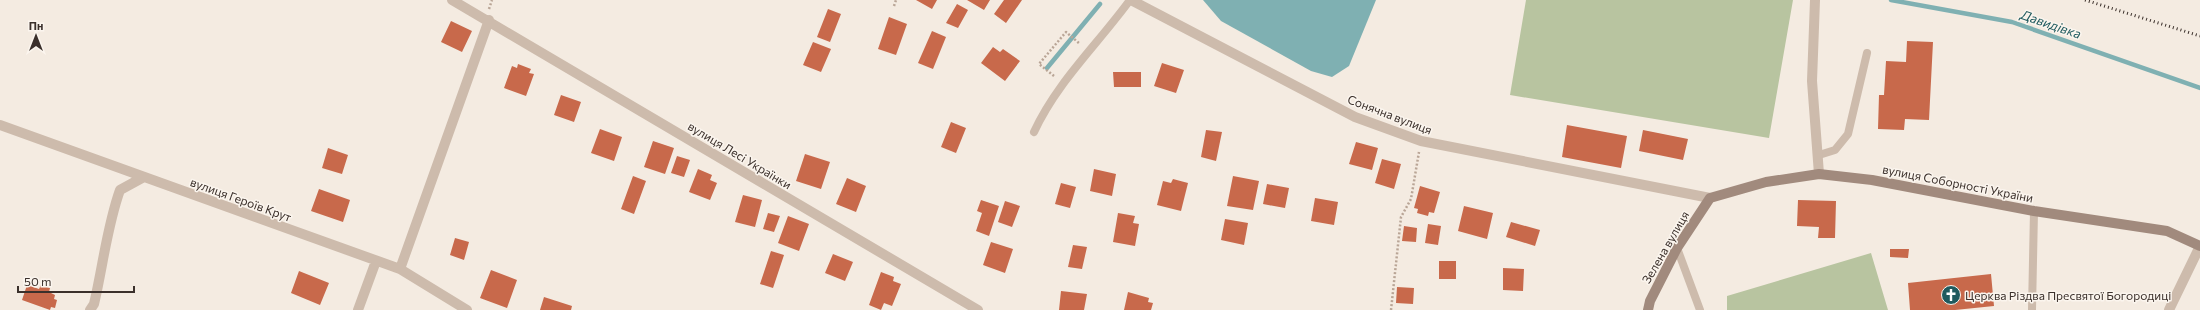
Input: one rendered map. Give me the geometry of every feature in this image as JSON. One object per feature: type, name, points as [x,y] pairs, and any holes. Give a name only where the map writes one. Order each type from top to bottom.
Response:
[{"type":"street","name":"вулиця Лесі Українки","points":[[452,0],[489,20],[978,310]]},
{"type":"street","name":"Сонячна вулиця","points":[[1130,0],[1355,117],[1421,141],[1710,198]]},
{"type":"street","points":[[1814,0],[1812,82],[1819,155],[1819,174]]},
{"type":"street","points":[[400,269],[489,20]]},
{"type":"street","name":"вулиця Героїв Крут","points":[[0,125],[142,178],[400,269],[467,310]]},
{"type":"street","name":"вулиця Соборності України","points":[[1710,198],[1766,182],[1819,174],[1872,180],[2034,211],[2167,231],[2200,246]]},
{"type":"street","points":[[90,310],[94,304],[105,258],[113,210],[120,190],[142,178]]},
{"type":"street","name":"Зелена вулиця","points":[[1648,310],[1650,301],[1677,248],[1710,198]]},
{"type":"street","points":[[2169,310],[2200,246]]},
{"type":"street","points":[[358,310],[376,261]]},
{"type":"lane","points":[[1034,132],[1044,110],[1056,92],[1130,0]]},
{"type":"lane","points":[[1819,155],[1835,150],[1848,134],[1867,53]]},
{"type":"lane","points":[[2032,310],[2034,211]]},
{"type":"lane","points":[[1677,248],[1700,310]]},
{"type":"path","points":[[894,6],[896,0]]},
{"type":"path","points":[[1059,70],[1054,76],[1039,64],[1066,32],[1080,44]]},
{"type":"path","points":[[1076,49],[1085,39]]},
{"type":"path","points":[[1391,310],[1401,217],[1411,199],[1421,141]]},
{"type":"green space","points":[[1526,0],[1793,0],[1769,138],[1510,95]]},
{"type":"green space","points":[[1871,253],[1888,310],[1727,310],[1727,296]]},
{"type":"water","points":[[1203,0],[1376,0],[1349,66],[1332,77],[1311,71],[1221,21]]},
{"type":"building","points":[[916,0],[937,0],[932,9]]},
{"type":"building","points":[[967,0],[990,0],[984,10]]},
{"type":"building","points":[[1004,0],[1022,0],[1006,23],[994,14]]},
{"type":"building","points":[[957,4],[968,10],[958,28],[946,23]]},
{"type":"building","points":[[828,9],[841,14],[830,42],[817,37]]},
{"type":"building","points":[[889,17],[907,24],[896,55],[878,49]]},
{"type":"building","points":[[451,21],[472,31],[462,52],[441,42]]},
{"type":"building","points":[[932,31],[946,37],[933,69],[918,63]]},
{"type":"building","points":[[1907,41],[1933,42],[1929,120],[1905,119],[1904,130],[1878,129],[1879,95],[1884,95],[1886,61],[1906,62]]},
{"type":"building","points":[[813,42],[831,49],[821,72],[803,65]]},
{"type":"building","points":[[993,47],[1000,52],[1003,49],[1020,61],[1005,81],[981,63]]},
{"type":"building","points":[[1162,63],[1184,70],[1176,93],[1154,86]]},
{"type":"building","points":[[518,64],[531,69],[529,73],[534,74],[526,96],[504,88],[512,66],[517,68]]},
{"type":"building","points":[[1113,72],[1141,72],[1141,87],[1114,87]]},
{"type":"building","points":[[561,95],[581,102],[574,122],[554,115]]},
{"type":"building","points":[[951,122],[966,128],[956,153],[941,147]]},
{"type":"building","points":[[1567,125],[1627,136],[1621,168],[1562,157]]},
{"type":"building","points":[[600,129],[622,137],[614,161],[591,153]]},
{"type":"building","points":[[1206,130],[1222,132],[1216,161],[1201,157]]},
{"type":"building","points":[[1643,130],[1688,139],[1683,160],[1639,151]]},
{"type":"building","points":[[653,141],[674,148],[665,174],[644,167]]},
{"type":"building","points":[[1356,142],[1378,148],[1372,170],[1349,164]]},
{"type":"building","points":[[328,148],[348,155],[342,174],[322,168]]},
{"type":"building","points":[[805,154],[830,162],[821,189],[796,181]]},
{"type":"building","points":[[677,156],[690,160],[684,177],[671,173]]},
{"type":"building","points":[[1382,159],[1401,164],[1394,189],[1375,183]]},
{"type":"building","points":[[698,169],[712,175],[710,180],[717,183],[710,200],[689,192]]},
{"type":"building","points":[[1094,169],[1116,174],[1112,196],[1090,191]]},
{"type":"building","points":[[633,176],[646,181],[634,214],[621,209]]},
{"type":"building","points":[[1233,176],[1259,181],[1253,210],[1227,206]]},
{"type":"building","points":[[847,178],[866,186],[856,212],[836,204]]},
{"type":"building","points":[[1173,179],[1188,183],[1181,211],[1157,205],[1163,181],[1171,183]]},
{"type":"building","points":[[1061,183],[1076,187],[1070,208],[1055,204]]},
{"type":"building","points":[[1267,184],[1289,188],[1285,208],[1263,204]]},
{"type":"building","points":[[1420,186],[1440,192],[1434,213],[1429,212],[1428,216],[1417,213],[1418,209],[1414,208]]},
{"type":"building","points":[[319,189],[350,200],[343,222],[311,211]]},
{"type":"building","points":[[743,195],[762,200],[755,227],[735,222]]},
{"type":"building","points":[[1315,198],[1338,202],[1334,225],[1311,221]]},
{"type":"building","points":[[981,200],[999,206],[989,236],[976,231],[982,213],[977,211]]},
{"type":"building","points":[[1798,200],[1836,201],[1835,238],[1818,238],[1819,227],[1797,226]]},
{"type":"building","points":[[1005,201],[1020,206],[1012,227],[998,222]]},
{"type":"building","points":[[1464,206],[1493,213],[1487,239],[1458,231]]},
{"type":"building","points":[[768,213],[780,216],[774,232],[763,229]]},
{"type":"building","points":[[1118,213],[1135,216],[1133,223],[1139,224],[1135,246],[1113,242]]},
{"type":"building","points":[[788,216],[809,224],[799,251],[778,243]]},
{"type":"building","points":[[1225,219],[1248,223],[1244,245],[1221,240]]},
{"type":"building","points":[[1511,222],[1540,230],[1535,246],[1506,237]]},
{"type":"building","points":[[1428,224],[1441,226],[1438,245],[1425,243]]},
{"type":"building","points":[[1404,226],[1417,228],[1416,242],[1402,241]]},
{"type":"building","points":[[455,238],[469,242],[464,260],[450,255]]},
{"type":"building","points":[[991,242],[1013,249],[1005,273],[983,265]]},
{"type":"building","points":[[1073,245],[1087,247],[1082,269],[1068,267]]},
{"type":"building","points":[[1890,249],[1909,249],[1908,258],[1890,257]]},
{"type":"building","points":[[771,251],[784,255],[773,288],[760,284]]},
{"type":"building","points":[[833,254],[853,262],[845,281],[825,273]]},
{"type":"building","points":[[1439,261],[1456,261],[1456,279],[1439,279]]},
{"type":"building","points":[[1503,268],[1524,269],[1523,291],[1503,290]]},
{"type":"building","points":[[491,270],[517,280],[507,308],[480,298]]},
{"type":"building","points":[[299,271],[329,283],[320,305],[291,293]]},
{"type":"building","points":[[881,272],[894,277],[893,281],[901,284],[892,306],[884,303],[881,310],[869,305]]},
{"type":"building","name":"Церква Різдва Пресвятої Богородиці","points":[[1991,274],[1994,306],[1955,310],[1910,310],[1908,283]]},
{"type":"building","points":[[27,285],[39,289],[41,285],[50,288],[49,292],[55,295],[54,299],[57,300],[55,308],[51,307],[50,310],[22,300]]},
{"type":"building","points":[[1397,287],[1414,288],[1413,304],[1396,303]]},
{"type":"building","points":[[1061,291],[1087,294],[1084,310],[1059,310]]},
{"type":"building","points":[[1128,292],[1149,298],[1148,302],[1153,303],[1151,310],[1124,310]]},
{"type":"building","points":[[544,297],[572,306],[571,310],[540,310]]},
{"type":"waterway","name":"Давидівка","points":[[1891,0],[2012,22],[2200,88]]},
{"type":"waterway","points":[[1047,68],[1100,4]]},
{"type":"railway","points":[[2085,0],[2200,36]]},
{"type":"place","name":"Церква Різдва Пресвятої Богородиці","points":[[1951,295]]}]
